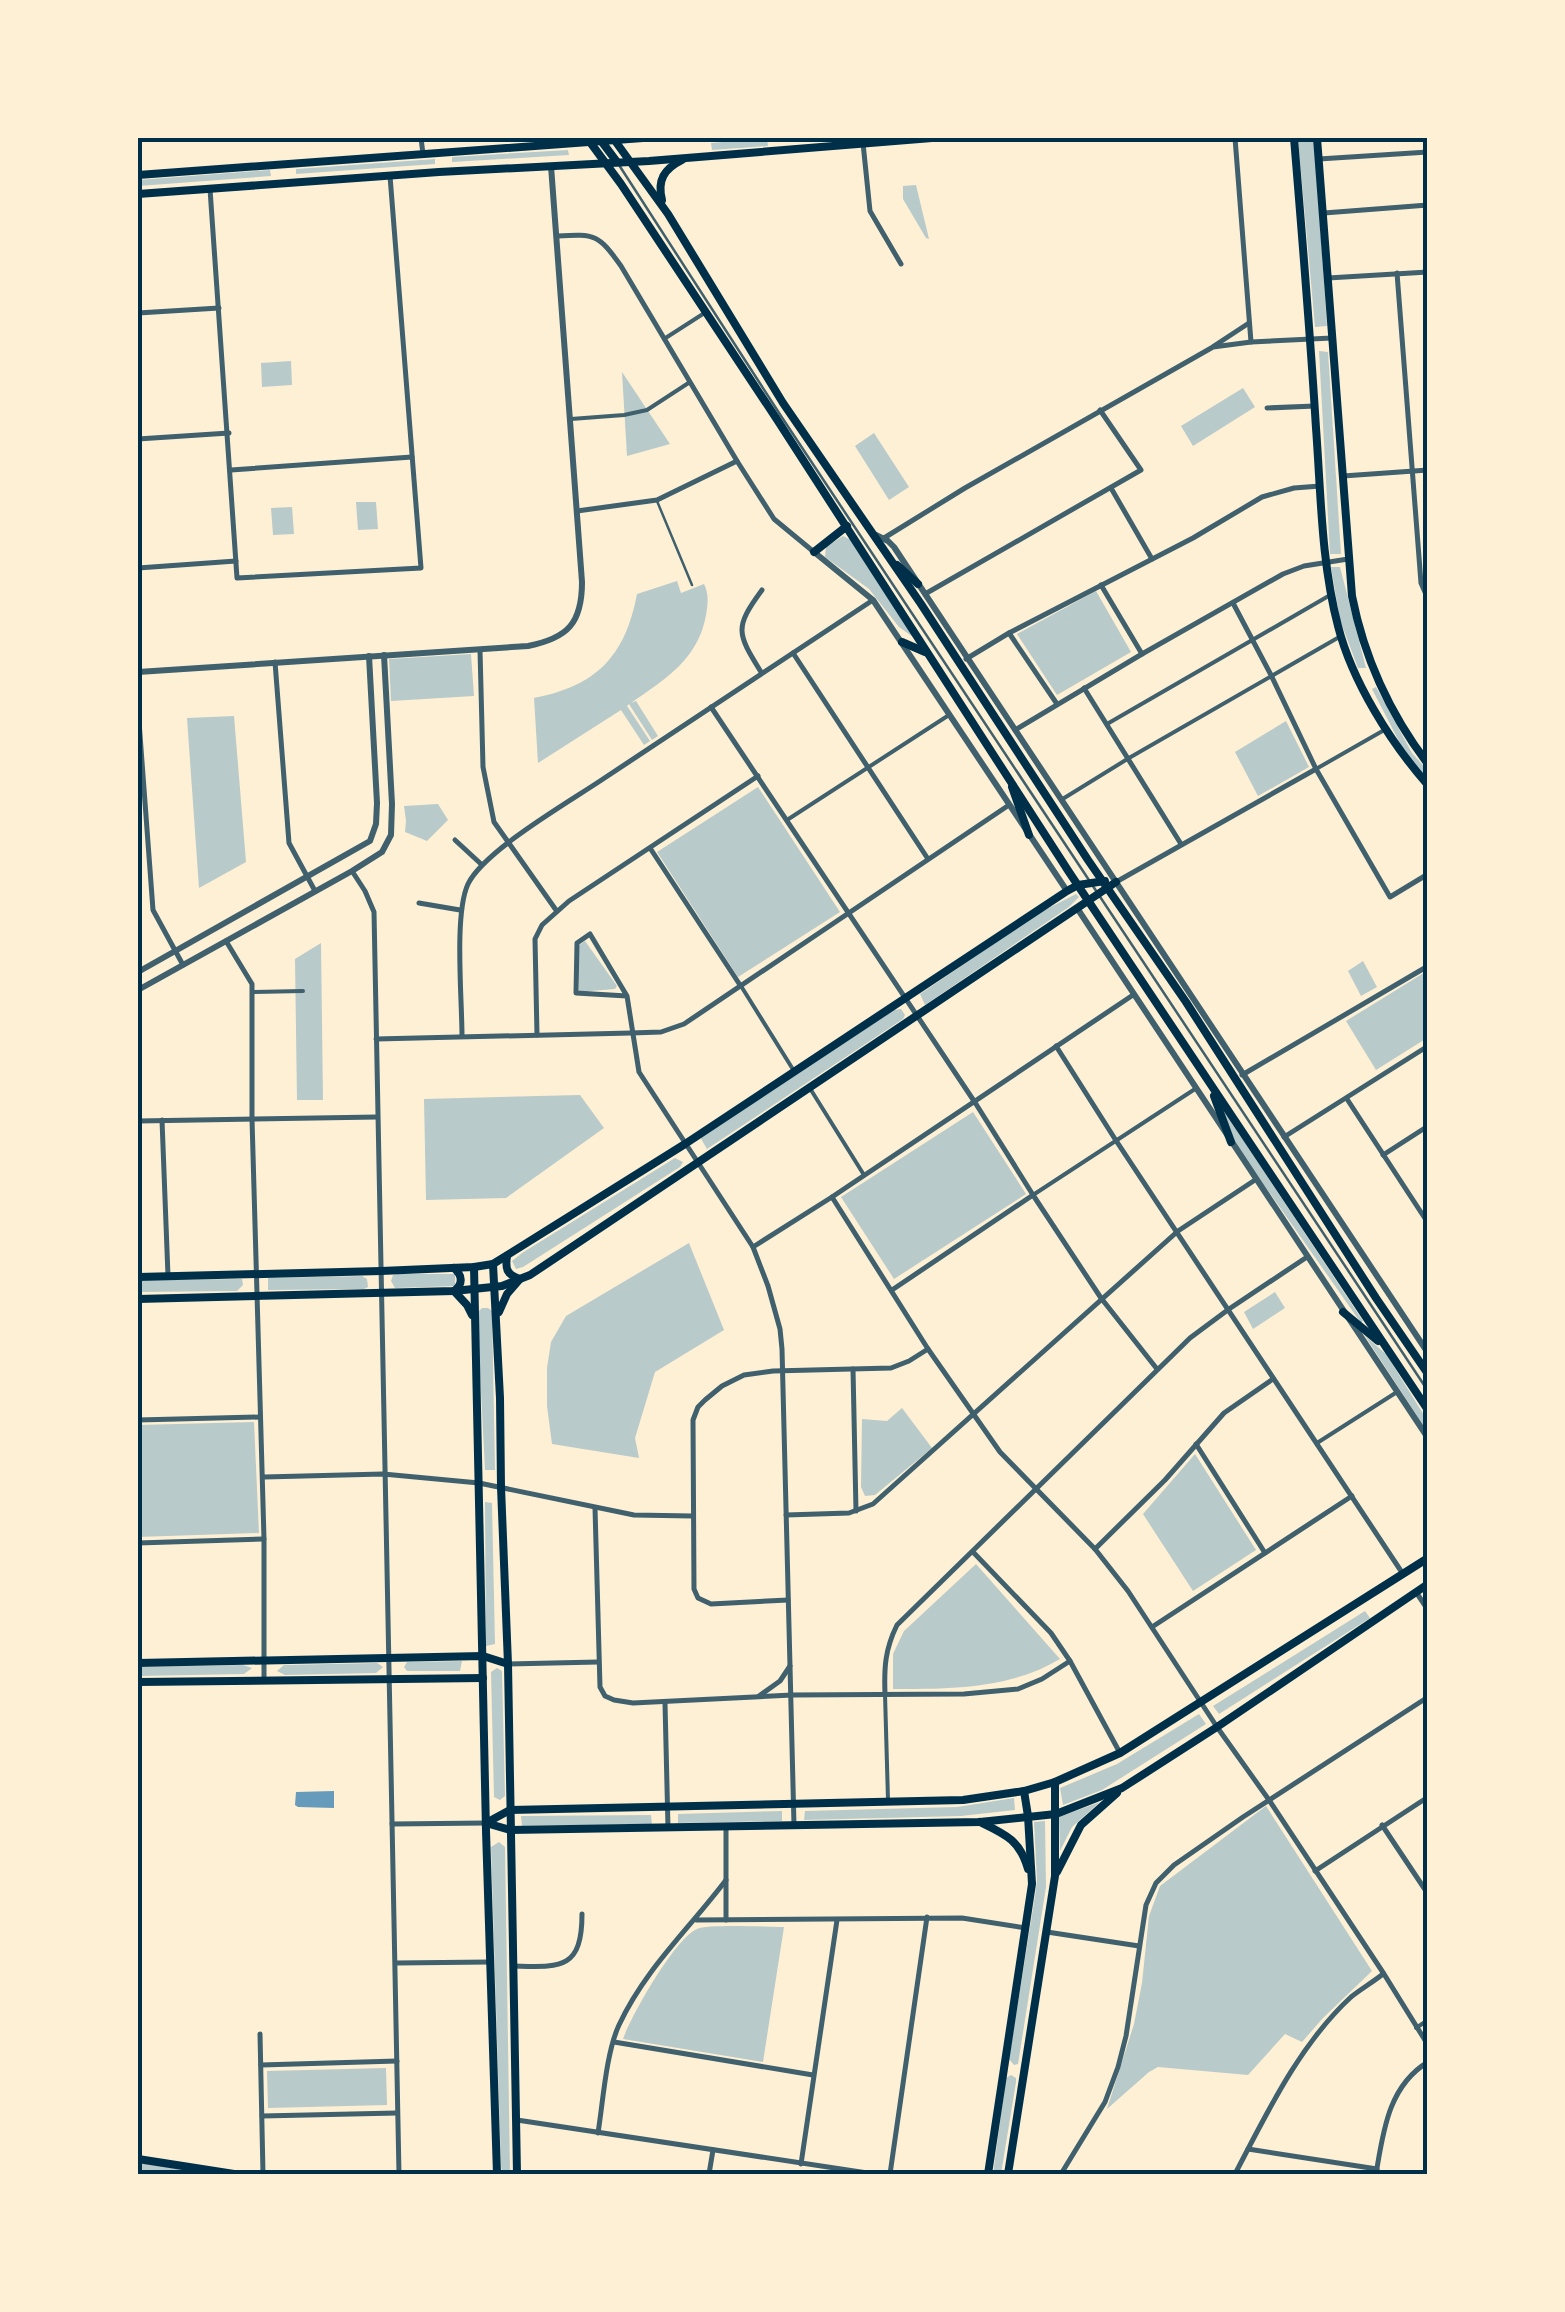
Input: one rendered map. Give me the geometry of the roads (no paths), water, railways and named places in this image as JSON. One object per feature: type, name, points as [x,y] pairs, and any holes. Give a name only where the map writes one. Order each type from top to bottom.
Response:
[{"type":"main road","points":[[508,148],[522,138]]},
{"type":"main road","points":[[614,138],[665,210],[783,402],[1109,884],[1428,1374]]},
{"type":"main road","points":[[138,176],[644,138]]},
{"type":"main road","points":[[778,138],[779,150]]},
{"type":"main road","points":[[138,194],[932,138]]},
{"type":"main road","points":[[1294,138],[1326,561],[1332,594],[1341,636],[1360,681],[1402,754],[1428,785]]},
{"type":"main road","points":[[1318,138],[1348,559],[1356,620],[1374,673],[1397,718],[1428,764]]},
{"type":"main road","points":[[594,139],[617,162]]},
{"type":"main road","points":[[594,139],[1078,885],[1093,898],[1428,1410]]},
{"type":"main road","points":[[440,152],[442,172]]},
{"type":"main road","points":[[665,210],[660,181],[665,171],[687,158]]},
{"type":"main road","points":[[814,552],[847,526]]},
{"type":"main road","points":[[886,555],[918,584]]},
{"type":"main road","points":[[902,642],[928,654]]},
{"type":"main road","points":[[1360,681],[1374,673]]},
{"type":"main road","points":[[988,690],[988,708]]},
{"type":"main road","points":[[1007,774],[1029,835]]},
{"type":"main road","points":[[138,1277],[493,1264],[684,1144],[1067,890],[1089,882],[1109,884]]},
{"type":"main road","points":[[138,1299],[454,1291],[496,1287],[530,1275],[1109,884]]},
{"type":"main road","points":[[1210,1082],[1231,1142]]},
{"type":"main road","points":[[508,1255],[508,1274],[520,1279]]},
{"type":"main road","points":[[493,1264],[508,1664],[517,2174]]},
{"type":"main road","points":[[474,1267],[498,2174]]},
{"type":"main road","points":[[454,1268],[460,1272],[462,1281],[454,1291]]},
{"type":"main road","points":[[497,1312],[520,1279]]},
{"type":"main road","points":[[454,1291],[474,1320]]},
{"type":"main road","points":[[474,1308],[488,1302],[497,1312]]},
{"type":"main road","points":[[1344,1312],[1386,1348]]},
{"type":"main road","points":[[486,1823],[510,1810],[963,1800],[1024,1791],[1055,1782],[1120,1753],[1428,1558]]},
{"type":"main road","points":[[1055,1876],[1081,1825],[1122,1788],[1428,1584]]},
{"type":"main road","points":[[1366,1598],[1378,1617]]},
{"type":"main road","points":[[138,1663],[482,1656],[508,1664]]},
{"type":"main road","points":[[138,1682],[483,1678]]},
{"type":"main road","points":[[1008,2174],[1055,1876],[1055,1782]]},
{"type":"main road","points":[[486,1823],[510,1830],[980,1822],[1056,1814],[1122,1788]]},
{"type":"main road","points":[[988,2174],[1032,1884],[1024,1791]]},
{"type":"main road","points":[[980,1822],[1004,1834],[1020,1848],[1032,1884]]},
{"type":"main road","points":[[1004,2068],[1023,2071]]},
{"type":"main road","points":[[138,2159],[234,2174]]},
{"type":"street","points":[[422,138],[423,154]]},
{"type":"street","points":[[1236,138],[1251,342]]},
{"type":"street","points":[[863,140],[870,211],[901,264]]},
{"type":"street","points":[[1319,159],[1428,152]]},
{"type":"street","points":[[138,672],[546,643],[574,623],[582,601],[551,166]]},
{"type":"street","points":[[210,189],[237,578],[421,568],[390,176]]},
{"type":"street","points":[[1324,213],[1428,205]]},
{"type":"street","points":[[557,236],[581,234],[604,242],[774,519],[874,600],[1067,890]]},
{"type":"street","points":[[1328,278],[1428,272]]},
{"type":"street","points":[[1397,274],[1421,583],[1428,599]]},
{"type":"street","points":[[138,313],[220,308]]},
{"type":"street","points":[[664,339],[706,312]]},
{"type":"street","points":[[884,538],[1249,323]]},
{"type":"street","points":[[1213,347],[1332,338]]},
{"type":"street","points":[[572,419],[647,410],[690,382]]},
{"type":"street","points":[[1268,408],[1315,406]]},
{"type":"street","points":[[925,594],[1140,470],[1100,410]]},
{"type":"street","points":[[138,440],[229,433]]},
{"type":"street","points":[[231,470],[412,457]]},
{"type":"street","points":[[577,512],[656,500],[737,462]]},
{"type":"street","points":[[1343,476],[1428,470]]},
{"type":"street","points":[[966,659],[1193,538],[1262,496],[1320,486]]},
{"type":"street","points":[[1111,487],[1152,559]]},
{"type":"street","points":[[871,533],[894,547],[1062,800],[1109,884],[1428,1353]]},
{"type":"street","points":[[1015,730],[1283,574],[1304,566],[1348,559]]},
{"type":"street","points":[[138,568],[236,561]]},
{"type":"street","points":[[1101,584],[1142,654]]},
{"type":"street","points":[[761,672],[743,644],[741,625],[762,590]]},
{"type":"street","points":[[1107,724],[1332,594]]},
{"type":"street","points":[[462,1036],[461,910],[466,887],[481,864],[761,672],[874,600]]},
{"type":"street","points":[[1233,603],[1316,769],[1390,896],[1428,874]]},
{"type":"street","points":[[1009,633],[1057,704]]},
{"type":"street","points":[[1062,800],[1341,636]]},
{"type":"street","points":[[480,650],[483,767],[494,822],[556,910]]},
{"type":"street","points":[[794,652],[928,859]]},
{"type":"street","points":[[138,990],[382,852],[390,837],[392,804],[384,655]]},
{"type":"street","points":[[138,972],[370,840],[377,803],[369,656]]},
{"type":"street","points":[[275,662],[290,842],[315,891]]},
{"type":"street","points":[[1084,688],[1181,844]]},
{"type":"street","points":[[711,706],[1033,1196],[1102,1298],[1157,1369]]},
{"type":"street","points":[[138,708],[153,910],[183,965]]},
{"type":"street","points":[[786,820],[949,715]]},
{"type":"street","points":[[1109,884],[1386,729]]},
{"type":"street","points":[[537,1035],[535,939],[542,925],[556,910],[758,776]]},
{"type":"street","points":[[376,1039],[631,1034],[661,1032],[684,1024],[1009,805]]},
{"type":"street","points":[[373,834],[390,837]]},
{"type":"street","points":[[455,840],[481,864]]},
{"type":"street","points":[[650,848],[794,1071]]},
{"type":"street","points":[[352,870],[374,912],[398,2174]]},
{"type":"street","points":[[418,903],[461,910]]},
{"type":"street","points":[[1076,908],[1428,1438]]},
{"type":"street","points":[[246,910],[256,925]]},
{"type":"street","points":[[627,996],[576,993],[576,946],[590,934],[627,996],[639,1072],[754,1246],[780,1329],[794,1825]]},
{"type":"street","points":[[226,942],[252,984],[264,1680]]},
{"type":"street","points":[[1242,1075],[1428,966]]},
{"type":"street","points":[[252,992],[304,991]]},
{"type":"street","points":[[754,1246],[1132,996]]},
{"type":"street","points":[[1056,1046],[1403,1574]]},
{"type":"street","points":[[1284,1137],[1428,1046]]},
{"type":"street","points":[[809,1087],[864,1175]]},
{"type":"street","points":[[892,1290],[1195,1088]]},
{"type":"street","points":[[1347,1098],[1428,1223]]},
{"type":"street","points":[[138,1120],[377,1116]]},
{"type":"street","points":[[162,1120],[168,1276]]},
{"type":"street","points":[[1383,1155],[1428,1126]]},
{"type":"street","points":[[786,1515],[856,1512],[873,1504],[1178,1231],[1256,1180]]},
{"type":"street","points":[[832,1197],[928,1349],[1000,1452],[1095,1549],[1128,1590],[1428,2045]]},
{"type":"street","points":[[888,1802],[884,1660],[897,1626],[1190,1338],[1307,1257]]},
{"type":"street","points":[[788,1600],[711,1604],[698,1598],[694,1589],[692,1516],[693,1420],[698,1407],[722,1386],[744,1375],[900,1366],[928,1349]]},
{"type":"street","points":[[854,1369],[856,1512]]},
{"type":"street","points":[[1095,1549],[1224,1413],[1274,1378]]},
{"type":"street","points":[[1317,1443],[1397,1392]]},
{"type":"street","points":[[138,1420],[260,1417]]},
{"type":"street","points":[[1196,1444],[1265,1553]]},
{"type":"street","points":[[263,1477],[384,1474],[479,1482],[634,1516],[692,1516]]},
{"type":"street","points":[[1152,1627],[1352,1496]]},
{"type":"street","points":[[595,1508],[600,1686],[604,1696],[614,1700],[665,1703],[792,1695],[964,1694],[1018,1688],[1042,1679],[1070,1661]]},
{"type":"street","points":[[138,1542],[264,1539]]},
{"type":"street","points":[[973,1552],[1052,1634],[1120,1753]]},
{"type":"street","points":[[1416,1592],[1428,1610]]},
{"type":"street","points":[[508,1664],[598,1662]]},
{"type":"street","points":[[756,1698],[780,1682],[791,1663]]},
{"type":"street","points":[[1061,2174],[1106,2102],[1118,2067],[1146,1906],[1156,1882],[1174,1865],[1269,1800],[1428,1697]]},
{"type":"street","points":[[665,1703],[668,1828]]},
{"type":"street","points":[[1315,1871],[1428,1797]]},
{"type":"street","points":[[392,1824],[486,1823]]},
{"type":"street","points":[[1382,1825],[1428,1894]]},
{"type":"street","points":[[726,1828],[726,1920]]},
{"type":"street","points":[[598,2133],[618,2028],[646,1976],[726,1880]]},
{"type":"street","points":[[514,1966],[563,1964],[578,1943],[582,1914]]},
{"type":"street","points":[[890,2174],[927,1918]]},
{"type":"street","points":[[696,1920],[962,1918],[1026,1928]]},
{"type":"street","points":[[800,2164],[837,1920]]},
{"type":"street","points":[[1046,1932],[1139,1946]]},
{"type":"street","points":[[396,1963],[490,1962]]},
{"type":"street","points":[[1235,2174],[1303,2055],[1351,1998],[1384,1974]]},
{"type":"street","points":[[1416,2028],[1428,2020]]},
{"type":"street","points":[[260,2034],[263,2174]]},
{"type":"street","points":[[614,2042],[814,2075]]},
{"type":"street","points":[[261,2066],[396,2061]]},
{"type":"street","points":[[1248,2149],[1376,2172],[1388,2111],[1407,2078],[1428,2062]]},
{"type":"street","points":[[262,2116],[397,2113]]},
{"type":"street","points":[[514,2120],[874,2174]]},
{"type":"street","points":[[709,2174],[713,2150]]},
{"type":"lane","points":[[617,162],[1089,882],[1093,898],[1428,1391]]},
{"type":"lane","points":[[630,180],[632,162]]},
{"type":"lane","points":[[656,500],[692,585]]},
{"type":"water","points":[[334,1791],[334,1808],[295,1805],[296,1792]]}]
